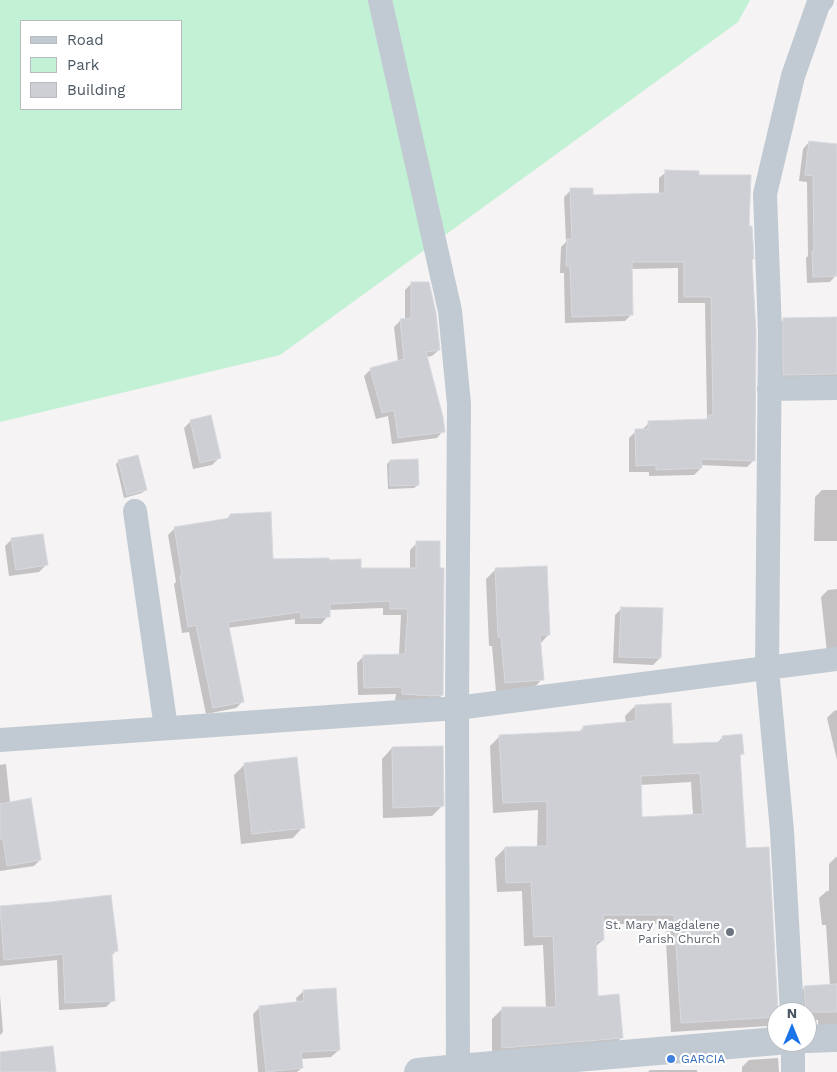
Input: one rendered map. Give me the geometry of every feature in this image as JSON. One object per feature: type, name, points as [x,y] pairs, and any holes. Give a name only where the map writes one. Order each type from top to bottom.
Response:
[{"type":"street","points":[[380,0],[450,311],[459,404],[457,708],[458,1070]]},
{"type":"street","points":[[791,1002],[782,832],[767,669],[770,333],[765,194],[793,76],[819,2],[822,0]]},
{"type":"street","points":[[769,389],[837,388]]},
{"type":"street","points":[[135,511],[166,728]]},
{"type":"street","points":[[0,740],[457,708],[837,659]]},
{"type":"street","points":[[817,1039],[837,1038]]},
{"type":"street","points":[[418,1072],[767,1042]]},
{"type":"street","points":[[793,1052],[793,1072]]},
{"type":"green space","points":[[0,0],[750,0],[738,22],[280,355],[0,422]]},
{"type":"building","points":[[809,141],[837,144],[837,276],[813,277],[813,176],[805,175]]},
{"type":"building","points":[[665,170],[699,171],[699,175],[751,175],[749,226],[752,226],[756,333],[755,461],[701,459],[702,468],[656,470],[656,465],[636,466],[635,429],[648,429],[648,421],[708,419],[709,415],[713,415],[711,297],[684,297],[684,262],[632,262],[633,315],[572,317],[570,266],[566,266],[567,239],[572,239],[570,188],[593,188],[593,195],[665,193]]},
{"type":"building","points":[[411,282],[429,282],[436,313],[440,350],[426,352],[443,417],[445,432],[398,438],[394,410],[382,413],[370,368],[404,359],[400,319],[411,318]]},
{"type":"building","points":[[837,317],[837,374],[783,375],[783,318]]},
{"type":"building","points":[[211,415],[221,458],[200,463],[190,420]]},
{"type":"building","points":[[138,455],[147,490],[127,495],[118,460]]},
{"type":"building","points":[[418,459],[419,485],[390,486],[390,460]]},
{"type":"building","points":[[271,512],[273,559],[361,559],[361,568],[416,568],[416,541],[440,541],[440,568],[444,568],[443,695],[402,694],[402,687],[364,688],[363,655],[405,654],[408,609],[390,609],[390,601],[330,604],[330,617],[301,618],[301,612],[228,622],[244,702],[213,708],[196,625],[188,627],[174,527],[230,518],[230,514]]},
{"type":"building","points":[[43,534],[48,565],[16,570],[11,538]]},
{"type":"building","points":[[547,566],[550,635],[540,635],[544,680],[505,683],[501,637],[498,637],[495,568]]},
{"type":"building","points":[[621,607],[663,608],[661,658],[619,657]]},
{"type":"building","points":[[671,703],[673,744],[722,742],[722,736],[742,734],[744,754],[740,754],[746,848],[769,847],[777,1002],[767,1002],[767,1018],[681,1023],[674,915],[603,915],[604,940],[596,941],[598,996],[619,994],[623,1038],[502,1048],[502,1007],[556,1007],[553,936],[534,937],[531,882],[506,883],[505,847],[547,846],[547,801],[503,803],[499,735],[583,731],[583,726],[636,721],[635,705]],"holes":[[[700,773],[703,814],[642,817],[641,776]]]},
{"type":"building","points":[[443,746],[444,806],[393,808],[392,747]]},
{"type":"building","points":[[297,757],[305,828],[252,834],[244,763]]},
{"type":"building","points":[[31,798],[41,860],[7,866],[3,839],[0,839],[0,804]]},
{"type":"building","points":[[111,895],[118,951],[112,952],[115,1001],[65,1003],[63,954],[4,960],[0,906]]},
{"type":"building","points":[[837,984],[837,1012],[817,1012],[817,1002],[805,1002],[804,986]]},
{"type":"building","points":[[336,988],[340,1050],[301,1052],[303,1068],[266,1072],[259,1006],[304,1001],[303,990]]},
{"type":"building","points":[[53,1046],[56,1072],[0,1072],[0,1052]]},
{"type":"place","name":"St. Mary Magdalene Parish Church","points":[[730,932]]},
{"type":"place","name":"GARCIA","points":[[671,1059]]}]
